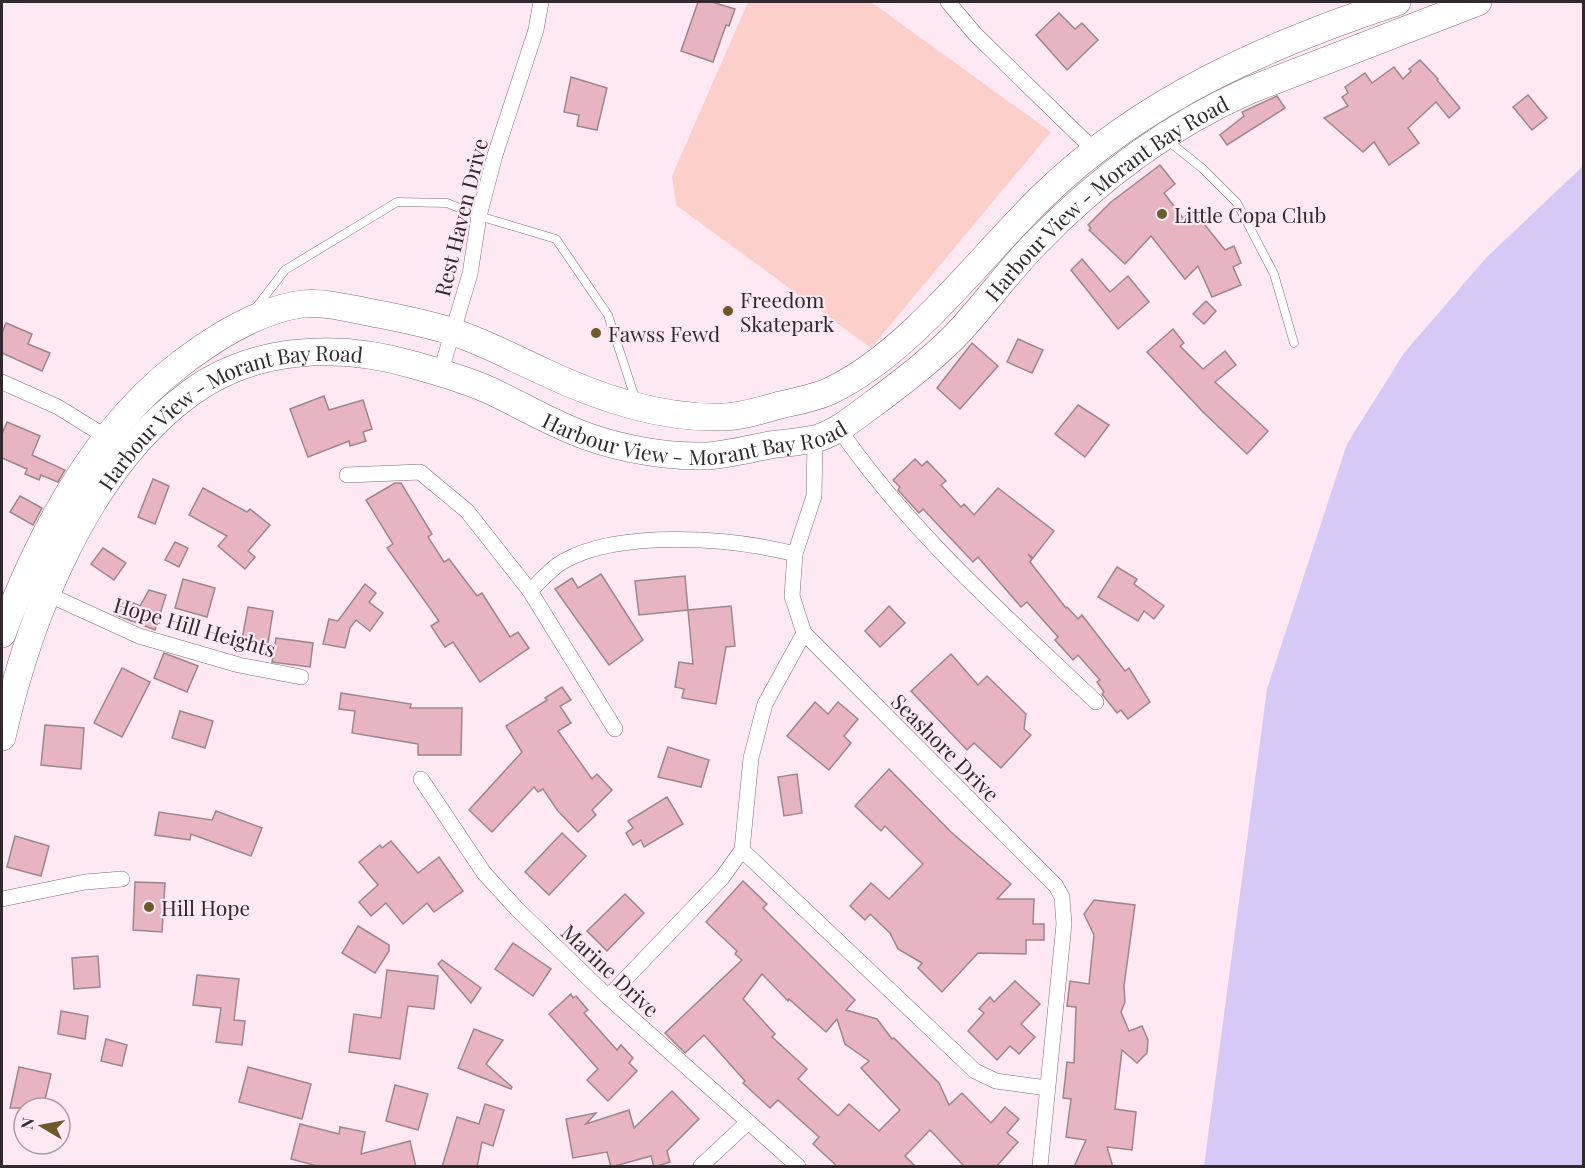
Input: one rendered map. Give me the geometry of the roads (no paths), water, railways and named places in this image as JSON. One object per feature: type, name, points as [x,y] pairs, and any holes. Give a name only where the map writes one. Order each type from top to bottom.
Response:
[{"type":"highway","name":"Harbour View - Morant Bay Road","points":[[4,621],[44,536],[108,438],[156,383],[203,346],[273,311],[305,303],[409,320],[453,332],[503,352],[544,372],[638,408],[683,416],[726,417],[828,393],[865,370],[903,341],[1043,195],[1094,150],[1200,82],[1348,9],[1397,2]]},
{"type":"highway","name":"Harbour View - Morant Bay Road","points":[[2,737],[18,672],[47,594],[58,567],[100,493],[133,448],[191,392],[236,369],[278,356],[323,350],[367,354],[489,390],[530,413],[590,438],[659,453],[706,456],[827,434],[924,366],[957,334],[994,288],[1057,223],[1118,169],[1162,136],[1218,104],[1270,81],[1478,2]]},
{"type":"street","name":"Rest Haven Drive","points":[[440,374],[470,274],[479,216],[536,30],[541,2]]},
{"type":"street","points":[[948,2],[975,34],[1094,150]]},
{"type":"street","points":[[2,382],[58,407],[108,438]]},
{"type":"street","points":[[827,434],[870,474],[954,564],[1096,702]]},
{"type":"street","name":"Seashore Drive","points":[[827,434],[814,496],[795,554],[792,596],[804,633],[1056,886],[1062,897],[1064,924],[1040,1167]]},
{"type":"street","points":[[347,475],[420,472],[467,511],[530,591],[615,729]]},
{"type":"street","points":[[530,591],[563,561],[610,545],[689,539],[757,544],[795,554]]},
{"type":"street","name":"Hope Hill Heights","points":[[47,594],[139,636],[239,665],[301,677]]},
{"type":"street","points":[[608,997],[722,878],[742,850],[751,758],[765,704],[804,633]]},
{"type":"street","name":"Marine Drive","points":[[421,779],[484,873],[517,909],[608,997],[798,1167]]},
{"type":"street","points":[[742,850],[975,1071],[996,1082],[1047,1088]]},
{"type":"street","points":[[2,899],[85,882],[122,879]]},
{"type":"street","points":[[701,1167],[747,1123]]},
{"type":"lane","points":[[1162,136],[1202,168],[1237,203],[1274,274],[1294,343]]},
{"type":"lane","points":[[244,325],[285,270],[397,201],[447,203],[479,216],[555,239],[608,315],[638,408]]},
{"type":"place","name":"Little Copa Club","points":[[1162,214]]},
{"type":"place","name":"Freedom Skatepark","points":[[728,311]]},
{"type":"place","name":"Fawss Fewd","points":[[596,333]]},
{"type":"place","name":"Hill Hope","points":[[149,907]]}]
